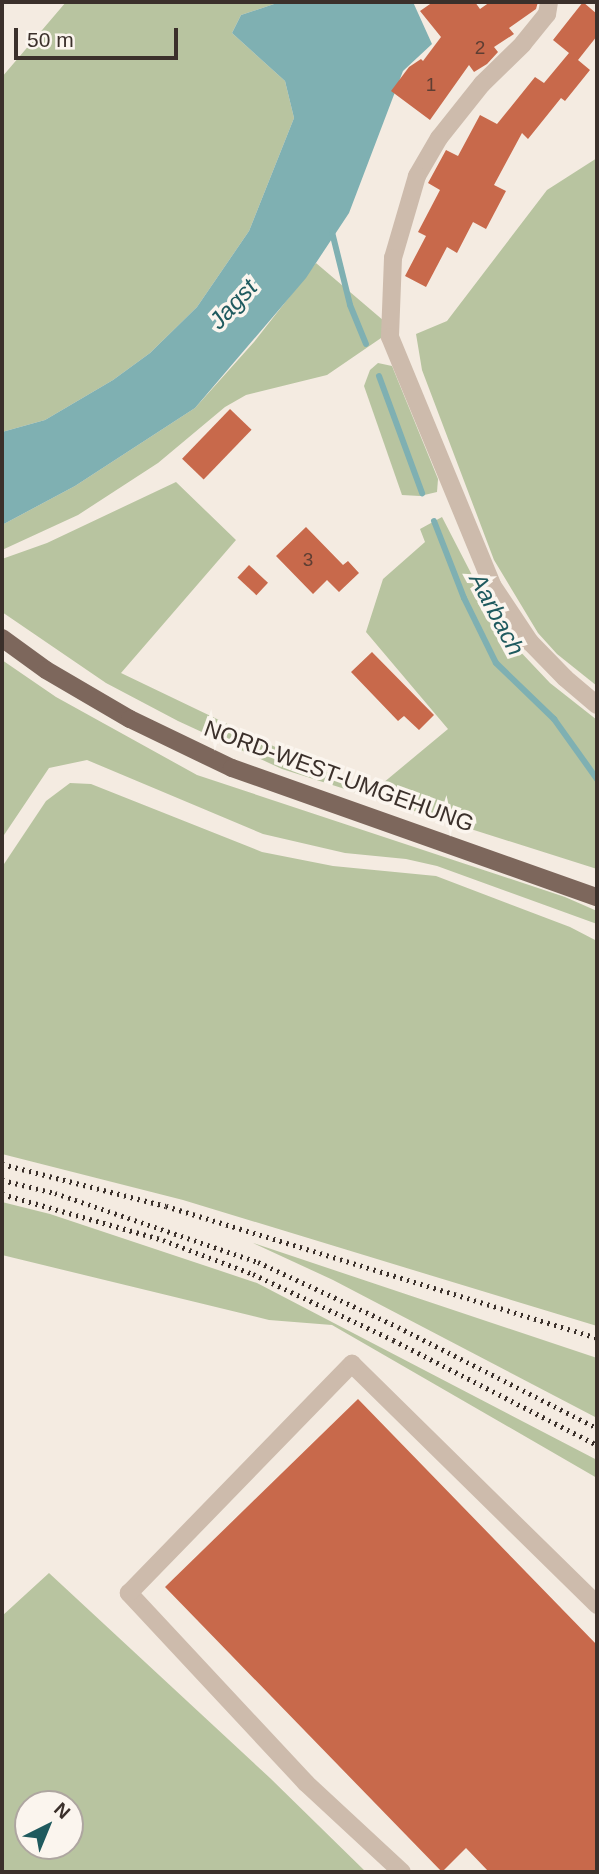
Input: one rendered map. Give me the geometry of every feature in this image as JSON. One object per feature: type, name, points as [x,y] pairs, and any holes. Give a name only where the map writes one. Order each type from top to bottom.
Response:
[{"type":"main road","name":"NORD-WEST-UMGEHUNG","points":[[2,638],[46,670],[130,719],[232,768],[597,897]]},
{"type":"lane","points":[[549,2],[547,14],[465,105],[439,138],[416,176],[393,258],[390,337],[492,585],[530,642],[565,678],[597,705]]},
{"type":"lane","points":[[402,1872],[306,1783],[129,1593],[352,1364],[597,1605]]},
{"type":"green space","points":[[66,2],[280,2],[241,15],[232,33],[285,81],[294,118],[249,231],[197,307],[150,353],[113,380],[45,420],[2,432],[2,77]]},
{"type":"green space","points":[[597,158],[597,686],[557,654],[538,633],[494,560],[422,370],[416,334],[447,321],[547,190]]},
{"type":"green space","points":[[316,263],[384,321],[384,336],[327,375],[246,395],[225,407],[158,463],[78,515],[2,550],[2,525],[75,486],[195,408],[254,342]]},
{"type":"green space","points":[[378,363],[392,366],[438,479],[437,492],[420,496],[402,495],[364,386],[370,370]]},
{"type":"green space","points":[[176,482],[236,540],[121,673],[371,793],[448,729],[366,632],[383,579],[425,542],[420,529],[442,517],[474,579],[514,645],[550,683],[597,720],[597,869],[282,769],[178,721],[106,683],[2,612],[2,559],[47,543]]},
{"type":"green space","points":[[2,660],[56,697],[197,775],[565,897],[597,911],[597,924],[437,866],[406,859],[345,853],[263,834],[87,760],[49,768],[2,838]]},
{"type":"green space","points":[[70,783],[91,784],[262,852],[333,866],[436,876],[570,927],[597,941],[597,1326],[183,1200],[2,1154],[2,867],[46,801]]},
{"type":"green space","points":[[2,1202],[50,1214],[257,1283],[597,1460],[597,1478],[332,1325],[269,1320],[2,1255]]},
{"type":"green space","points":[[253,1243],[597,1358],[597,1418],[333,1280]]},
{"type":"green space","points":[[49,1573],[270,1778],[366,1872],[2,1872],[2,1616]]},
{"type":"water","name":"Jagst","points":[[280,2],[413,2],[432,44],[403,71],[349,213],[306,278],[195,408],[75,486],[2,525],[2,432],[45,420],[113,380],[150,353],[197,307],[249,231],[294,118],[285,81],[232,33],[241,15]]},
{"type":"building","points":[[433,2],[475,2],[480,9],[490,2],[538,2],[536,9],[509,28],[514,34],[494,47],[498,52],[487,64],[474,72],[469,65],[430,120],[391,91],[409,67],[421,59],[423,61],[441,37],[420,11]]},
{"type":"building","points":[[583,2],[597,14],[597,36],[578,60],[590,70],[565,101],[561,98],[528,139],[522,133],[494,185],[506,191],[486,229],[473,222],[457,253],[447,247],[426,287],[405,276],[426,236],[418,232],[440,190],[428,183],[446,150],[458,156],[480,115],[497,124],[535,77],[544,83],[569,53],[553,40]]},
{"type":"building","points":[[230,409],[252,430],[204,479],[182,459]]},
{"type":"building","points":[[306,527],[343,565],[348,561],[359,573],[339,592],[327,580],[313,594],[276,556]]},
{"type":"building","points":[[249,565],[268,583],[256,595],[237,577]]},
{"type":"building","points":[[372,652],[434,715],[419,730],[404,716],[398,721],[351,672]]},
{"type":"building","points":[[358,1399],[597,1645],[597,1872],[489,1872],[466,1848],[442,1872],[165,1587]]},
{"type":"waterway","name":"Aarbach","points":[[332,232],[350,305],[366,344]]},
{"type":"waterway","name":"Aarbach","points":[[379,376],[422,493]]},
{"type":"waterway","name":"Aarbach","points":[[434,521],[464,598],[496,663],[554,719],[597,779]]},
{"type":"railway","points":[[2,1164],[166,1206],[597,1338]]},
{"type":"railway","points":[[2,1180],[55,1193],[258,1262],[398,1327],[597,1428]]},
{"type":"railway","points":[[2,1194],[163,1240],[253,1274],[393,1340],[597,1445]]}]
